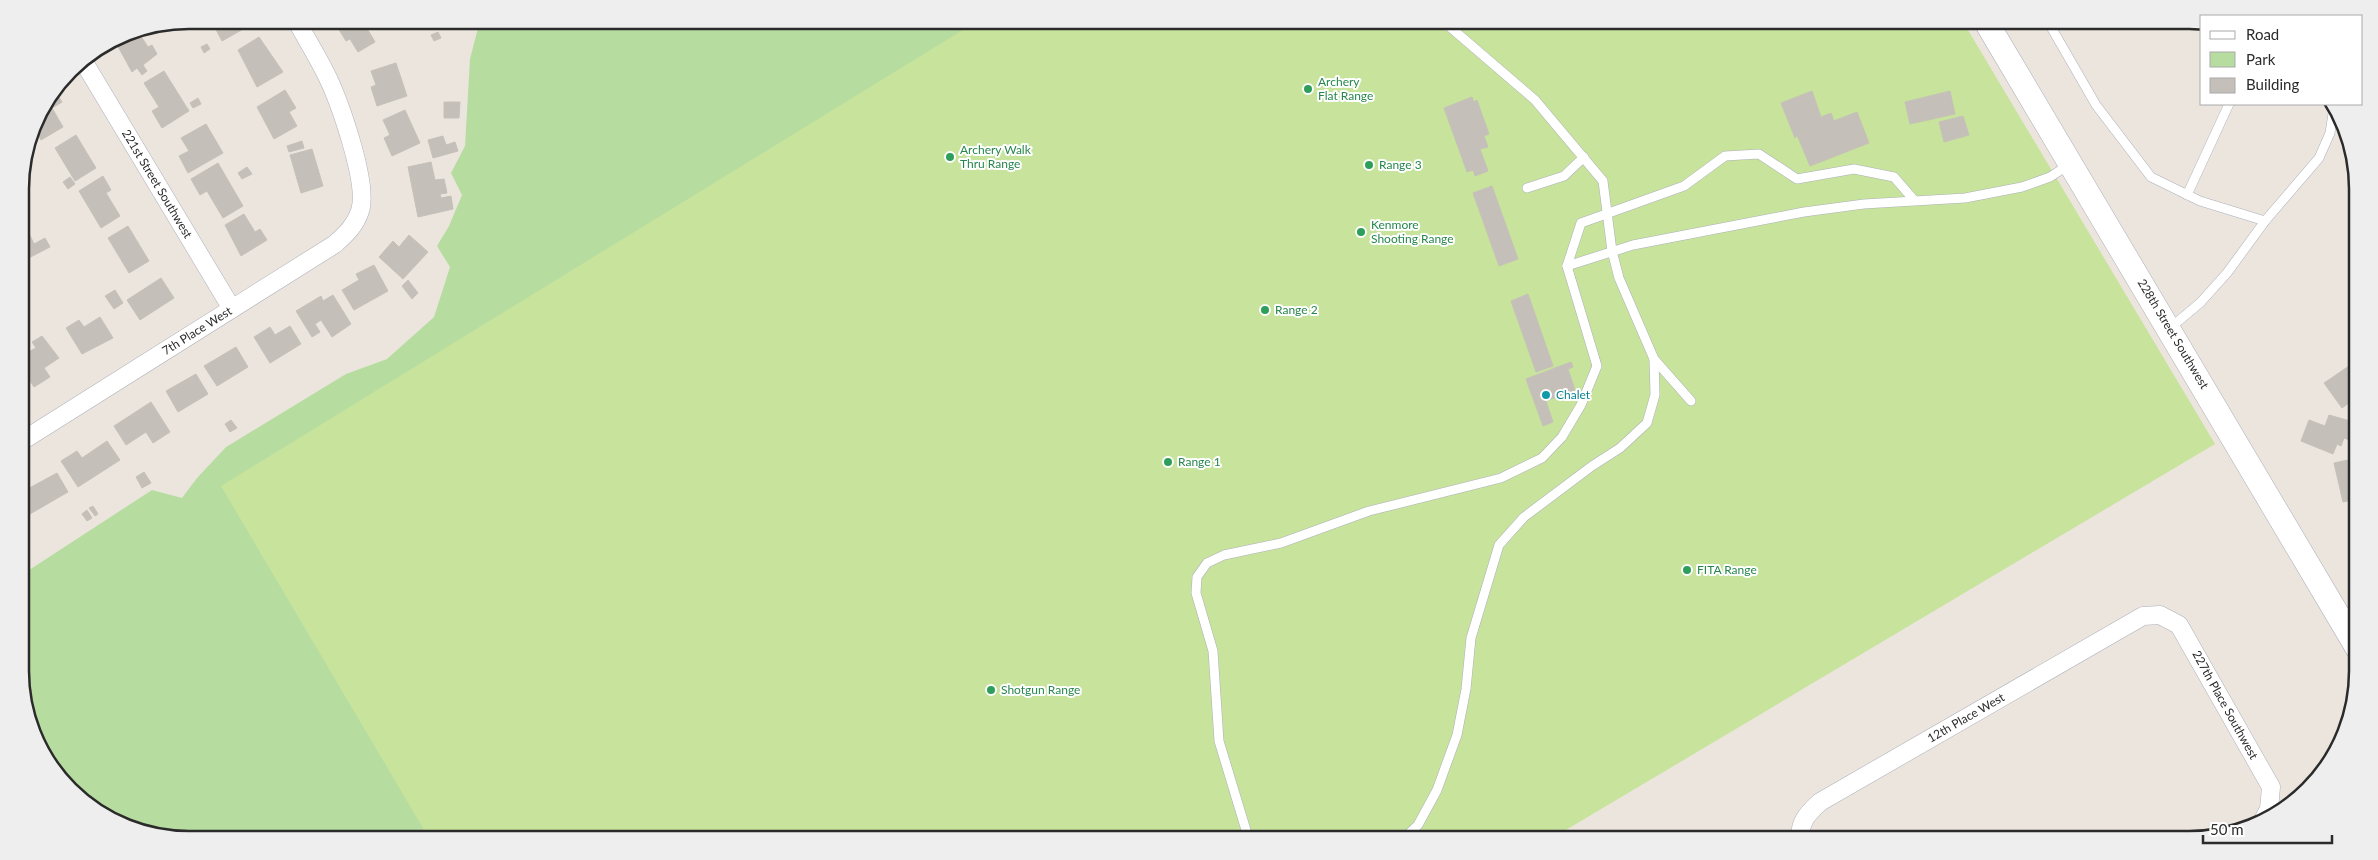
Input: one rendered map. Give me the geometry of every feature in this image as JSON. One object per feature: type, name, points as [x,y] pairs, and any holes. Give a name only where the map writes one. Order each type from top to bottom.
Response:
[{"type":"main road","name":"228th Street Southwest","points":[[1990,29],[2349,634]]},
{"type":"street","name":"7th Place West","points":[[29,437],[335,244],[351,230],[361,209],[360,182],[351,142],[326,75],[301,29]]},
{"type":"street","name":"221st Street Southwest","points":[[86,66],[232,309]]},
{"type":"street","name":"227th Place Southwest","points":[[2143,616],[2160,615],[2179,625],[2271,787],[2268,810]]},
{"type":"street","name":"12th Place West","points":[[1801,831],[1807,814],[1820,802],[2143,616]]},
{"type":"lane","points":[[1451,29],[1535,100],[1603,181],[1612,251],[1619,278],[1654,359],[1691,401]]},
{"type":"lane","points":[[2052,29],[2096,105],[2151,177],[2200,201],[2265,221]]},
{"type":"lane","points":[[2187,195],[2230,105]]},
{"type":"lane","points":[[2170,329],[2200,303],[2227,273],[2265,221],[2319,158],[2330,133],[2332,117]]},
{"type":"lane","points":[[1246,831],[1219,741],[1213,652],[1196,593],[1197,577],[1207,563],[1224,555],[1281,543],[1369,511],[1501,478],[1542,458],[1562,437],[1582,405],[1597,366],[1567,266],[1582,223],[1684,186],[1725,156],[1759,154],[1797,179],[1854,169],[1894,177],[1914,200]]},
{"type":"lane","points":[[1527,188],[1564,176],[1584,158]]},
{"type":"lane","points":[[1567,266],[1633,244],[1804,212],[1864,204],[1965,198],[2022,187],[2050,177],[2071,164]]},
{"type":"lane","points":[[1412,831],[1418,825],[1437,790],[1457,735],[1466,689],[1471,638],[1499,545],[1524,517],[1592,466],[1620,448],[1646,423],[1655,395],[1654,359]]},
{"type":"green space","points":[[478,29],[1391,29],[791,831],[179,831],[138,823],[118,815],[83,791],[69,777],[45,742],[37,722],[29,681],[29,570],[152,490],[182,498],[197,478],[226,447],[346,374],[387,359],[434,317],[450,267],[437,246],[449,226],[462,195],[451,173],[465,146],[470,59]]},
{"type":"green space","name":"Kenmore Shooting Range","points":[[964,29],[1967,29],[2215,444],[1564,831],[425,831],[221,486]]},
{"type":"building","points":[[216,29],[243,29],[222,41]]},
{"type":"building","points":[[339,29],[367,29],[375,42],[358,52],[350,39],[346,41]]},
{"type":"building","points":[[438,32],[441,38],[434,41],[431,35]]},
{"type":"building","points":[[141,36],[148,47],[152,45],[157,54],[143,65],[147,71],[142,75],[137,68],[132,72],[117,45]]},
{"type":"building","points":[[259,37],[283,72],[257,87],[238,50]]},
{"type":"building","points":[[207,44],[210,49],[204,53],[201,47]]},
{"type":"building","points":[[396,63],[407,96],[377,106],[371,87],[376,85],[371,71]]},
{"type":"building","points":[[164,71],[189,111],[162,128],[152,111],[159,107],[144,83]]},
{"type":"building","points":[[285,90],[296,108],[289,112],[297,126],[274,139],[257,107]]},
{"type":"building","points":[[1812,91],[1821,117],[1831,113],[1834,121],[1797,135],[1795,138],[1781,103]]},
{"type":"building","points":[[1950,91],[1955,114],[1910,124],[1905,102]]},
{"type":"building","points":[[59,97],[62,102],[52,108],[63,127],[41,140],[38,135],[45,118]]},
{"type":"building","points":[[1472,97],[1474,102],[1477,100],[1489,134],[1484,136],[1488,147],[1480,149],[1488,171],[1475,176],[1473,170],[1467,172],[1444,108]]},
{"type":"building","points":[[198,98],[201,104],[193,108],[190,103]]},
{"type":"building","points":[[444,102],[460,102],[459,118],[444,118]]},
{"type":"building","points":[[405,110],[420,143],[392,156],[384,138],[390,135],[383,120]]},
{"type":"building","points":[[1857,112],[1869,143],[1810,166],[1797,135]]},
{"type":"building","points":[[1963,116],[1969,135],[1944,142],[1939,122]]},
{"type":"building","points":[[206,124],[223,153],[188,173],[179,156],[189,151],[181,138]]},
{"type":"building","points":[[76,135],[96,168],[75,181],[55,148]]},
{"type":"building","points":[[443,136],[446,145],[455,142],[458,151],[433,158],[428,140]]},
{"type":"building","points":[[302,141],[304,148],[289,152],[287,146]]},
{"type":"building","points":[[312,149],[323,186],[301,193],[290,155]]},
{"type":"building","points":[[431,162],[435,180],[444,179],[447,193],[440,194],[441,198],[451,196],[453,209],[418,217],[408,167]]},
{"type":"building","points":[[218,163],[243,206],[223,218],[207,191],[200,195],[191,179]]},
{"type":"building","points":[[247,167],[252,174],[242,179],[238,173]]},
{"type":"building","points":[[103,176],[111,190],[106,193],[120,216],[101,228],[79,191]]},
{"type":"building","points":[[70,177],[75,184],[68,189],[63,182]]},
{"type":"building","points":[[1492,186],[1518,259],[1499,266],[1473,193]]},
{"type":"building","points":[[244,214],[255,232],[260,229],[267,240],[241,256],[225,225]]},
{"type":"building","points":[[128,226],[149,261],[129,273],[108,238]]},
{"type":"building","points":[[29,234],[34,244],[45,238],[50,247],[29,258]]},
{"type":"building","points":[[409,235],[428,252],[403,279],[379,257],[393,241],[399,247]]},
{"type":"building","points":[[374,265],[388,291],[354,310],[342,290],[359,280],[356,274]]},
{"type":"building","points":[[161,278],[174,298],[140,320],[127,300]]},
{"type":"building","points":[[408,280],[418,293],[412,299],[402,286]]},
{"type":"building","points":[[115,290],[123,303],[114,309],[105,296]]},
{"type":"building","points":[[1528,294],[1553,366],[1536,372],[1511,301]]},
{"type":"building","points":[[333,295],[351,324],[332,337],[321,320],[315,324],[320,332],[312,337],[296,311],[321,296],[323,301]]},
{"type":"building","points":[[100,317],[113,338],[82,354],[66,328],[79,320],[84,327]]},
{"type":"building","points":[[290,326],[301,344],[270,363],[254,337],[270,327],[275,335]]},
{"type":"building","points":[[42,336],[59,358],[44,368],[50,377],[34,387],[29,380],[29,352],[36,348],[32,342]]},
{"type":"building","points":[[236,347],[248,367],[217,386],[204,366]]},
{"type":"building","name":"Chalet","points":[[1571,362],[1573,367],[1568,369],[1575,390],[1546,401],[1553,422],[1543,426],[1526,379]]},
{"type":"building","points":[[2349,366],[2349,403],[2342,408],[2324,383]]},
{"type":"building","points":[[196,374],[208,394],[178,412],[166,391]]},
{"type":"building","points":[[151,402],[170,432],[153,443],[146,432],[126,445],[114,426]]},
{"type":"building","points":[[2329,415],[2349,421],[2349,440],[2344,438],[2341,446],[2337,444],[2333,454],[2301,441],[2309,420],[2325,426]]},
{"type":"building","points":[[231,420],[237,428],[230,432],[225,424]]},
{"type":"building","points":[[107,441],[120,460],[78,487],[61,461],[77,451],[82,458]]},
{"type":"building","points":[[2349,460],[2349,501],[2343,502],[2334,463]]},
{"type":"building","points":[[144,472],[151,483],[142,488],[136,477]]},
{"type":"building","points":[[57,473],[68,492],[30,514],[29,488]]},
{"type":"building","points":[[93,506],[98,514],[95,516],[89,508]]},
{"type":"building","points":[[87,510],[92,518],[87,521],[82,514]]},
{"type":"place","name":"Archery Flat Range","points":[[1308,89]]},
{"type":"place","name":"Archery Walk Thru Range","points":[[950,157]]},
{"type":"place","name":"Range 3","points":[[1369,165]]},
{"type":"place","name":"Kenmore Shooting Range","points":[[1361,232]]},
{"type":"place","name":"Range 2","points":[[1265,310]]},
{"type":"place","name":"Chalet","points":[[1546,395]]},
{"type":"place","name":"Range 1","points":[[1168,462]]},
{"type":"place","name":"FITA Range","points":[[1687,570]]},
{"type":"place","name":"Shotgun Range","points":[[991,690]]}]
